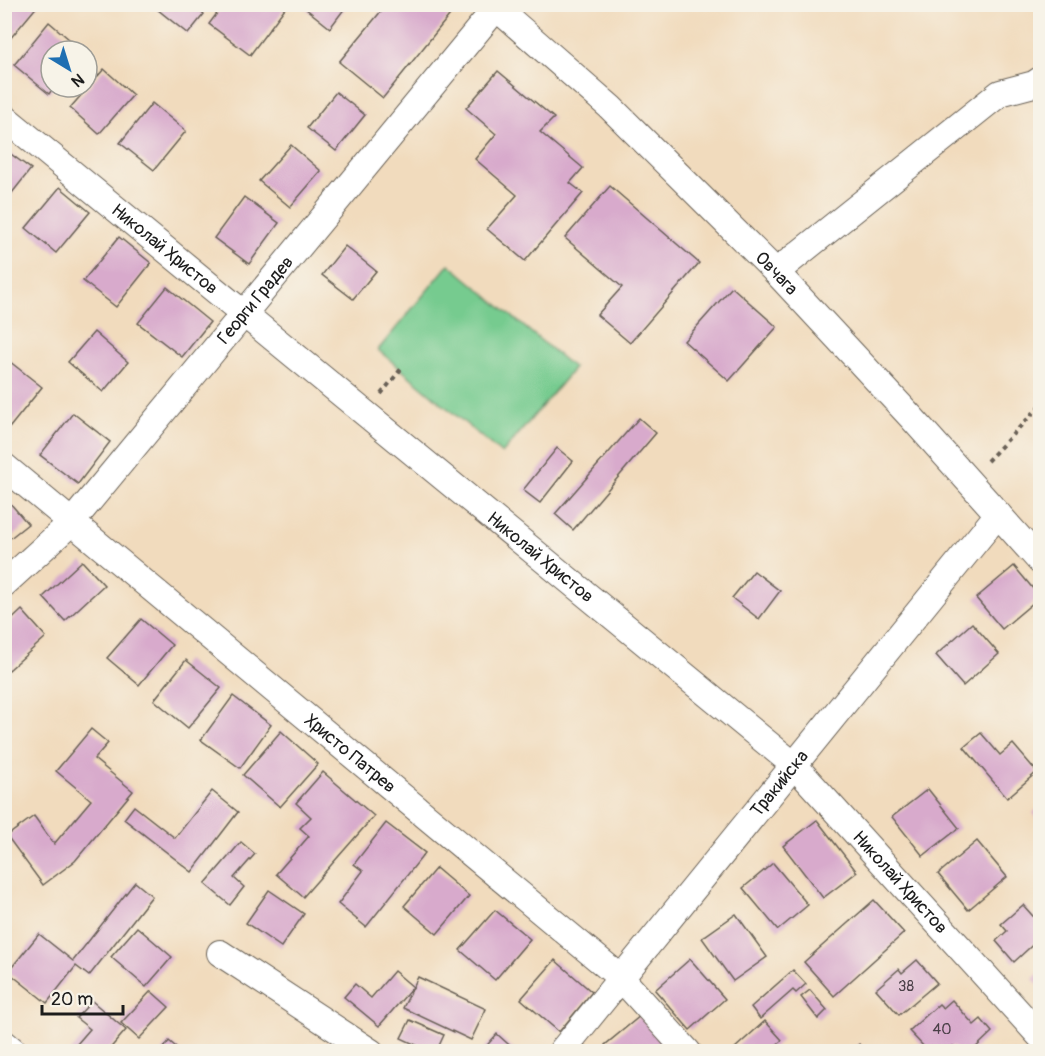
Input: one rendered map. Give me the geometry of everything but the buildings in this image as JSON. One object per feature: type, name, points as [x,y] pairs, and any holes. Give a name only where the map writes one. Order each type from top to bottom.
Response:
[{"type":"street","name":"Овчага","points":[[494,6],[610,107],[776,272],[1041,561]]},
{"type":"street","name":"Георги Градев","points":[[4,584],[72,522],[244,315],[494,6]]},
{"type":"street","points":[[776,272],[1000,93],[1041,80]]},
{"type":"street","name":"Николай Христов","points":[[4,117],[794,765],[1041,1036]]},
{"type":"street","name":"Христо Патрев","points":[[4,466],[621,978],[688,1052]]},
{"type":"street","name":"Тракийска","points":[[561,1052],[998,514]]},
{"type":"street","points":[[220,953],[371,1052]]},
{"type":"street","points":[[4,1043],[15,1052]]},
{"type":"path","points":[[968,480],[1041,406]]},
{"type":"green space","points":[[449,264],[574,368],[502,454],[378,350]]}]
